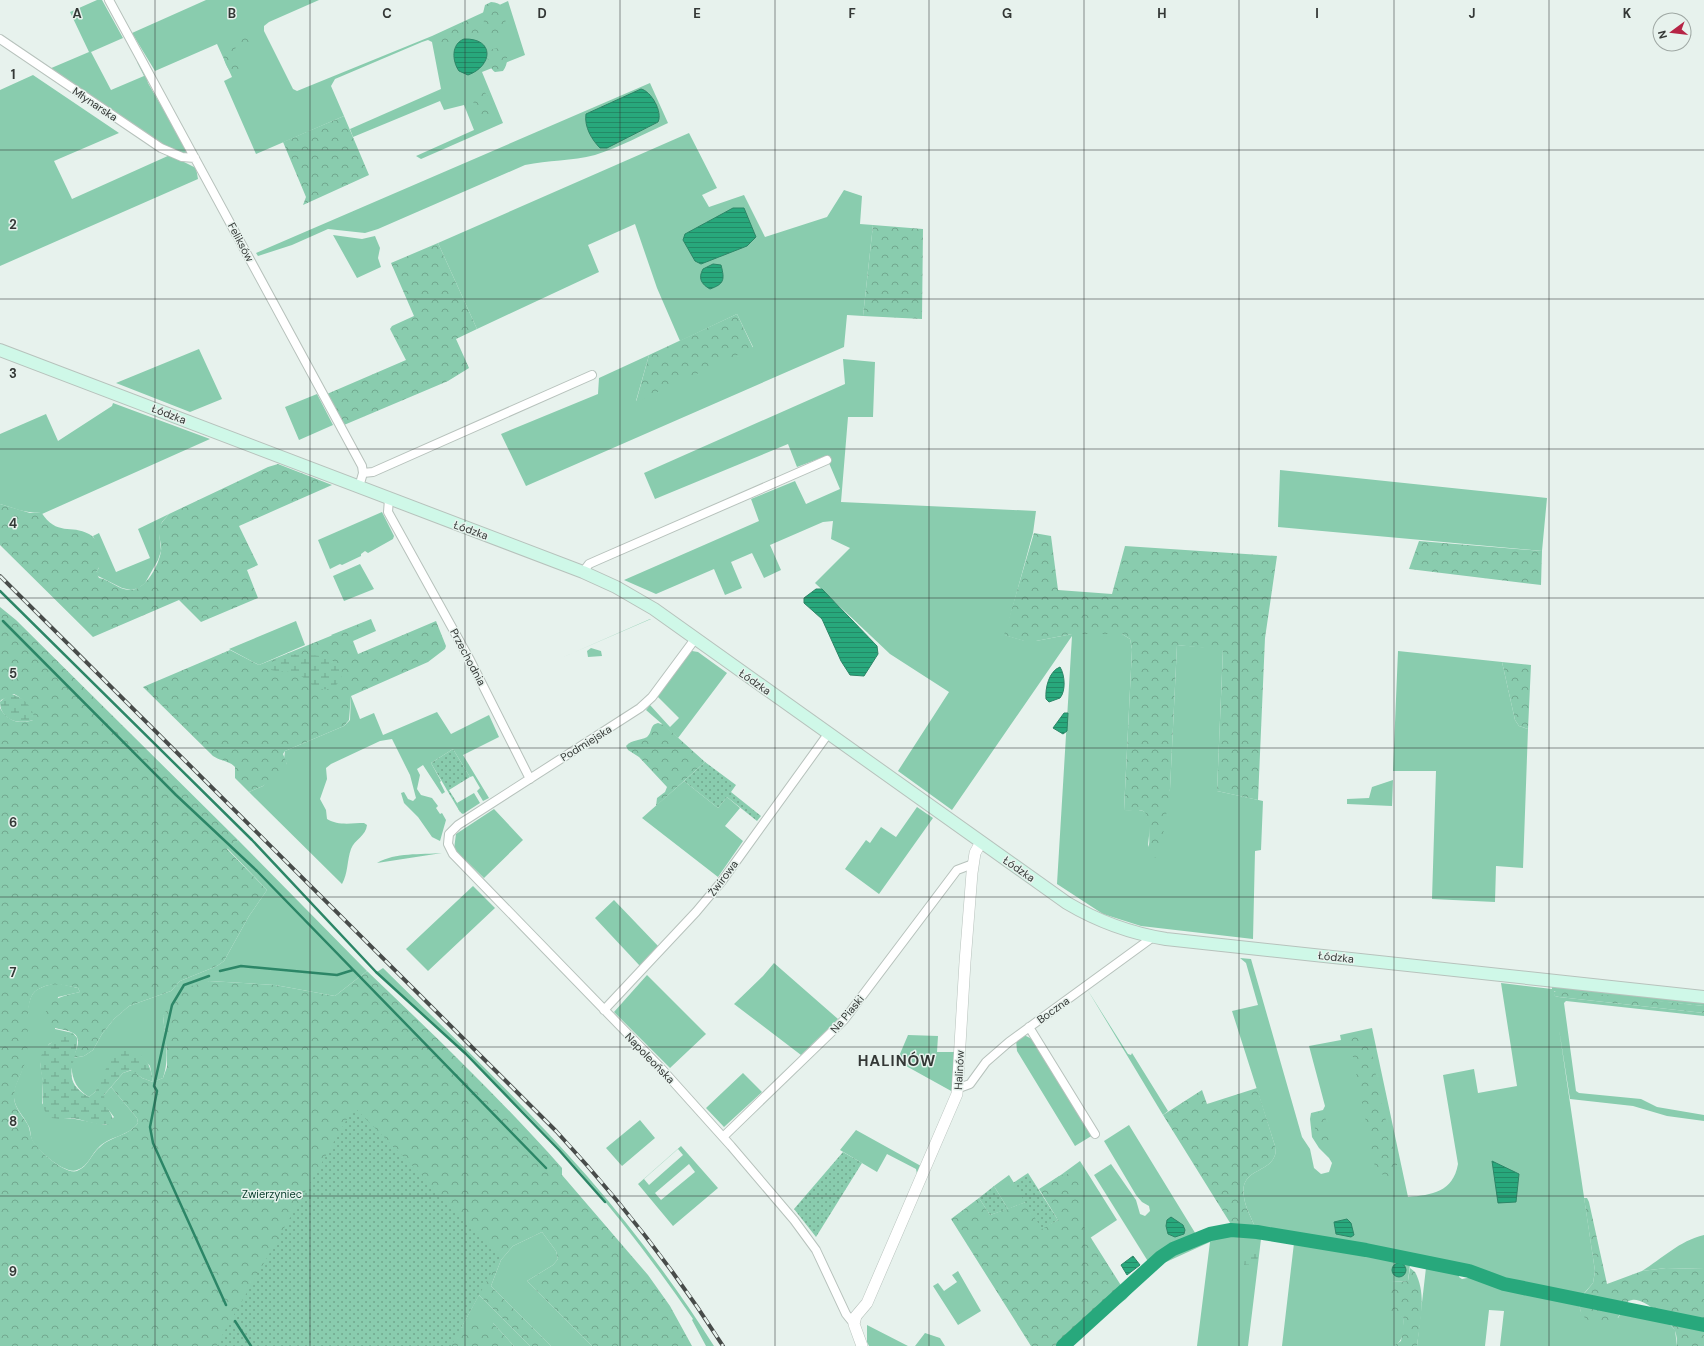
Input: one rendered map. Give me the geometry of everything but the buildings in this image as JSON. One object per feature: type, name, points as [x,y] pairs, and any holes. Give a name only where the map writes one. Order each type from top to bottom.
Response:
[{"type":"main road","name":"Łódzka","points":[[0,350],[583,572],[635,598],[1087,915],[1118,928],[1153,937],[1704,997]]},
{"type":"street","name":"Feliksów","points":[[109,0],[362,466],[363,473]]},
{"type":"street","name":"Młynarska","points":[[0,39],[161,148],[182,157],[195,158]]},
{"type":"street","points":[[359,487],[363,473],[373,472],[592,375]]},
{"type":"street","points":[[583,572],[589,564],[827,460]]},
{"type":"street","name":"Przechodnia","points":[[389,499],[388,512],[470,660],[530,779]]},
{"type":"street","name":"Podmiejska","points":[[458,826],[640,708],[652,697],[694,639]]},
{"type":"street","name":"Żwirowa","points":[[604,1010],[696,912],[726,874],[828,734]]},
{"type":"street","name":"Napoleońska","points":[[458,826],[448,836],[448,846],[451,852],[660,1067],[723,1137],[805,1234],[825,1266],[849,1319],[854,1324],[862,1346]]},
{"type":"street","name":"Halinów","points":[[854,1324],[858,1313],[867,1303],[956,1100],[958,1088],[964,969],[973,868],[975,854],[981,842]]},
{"type":"street","name":"Na Piaski","points":[[723,1137],[844,1020],[953,875],[973,868]]},
{"type":"street","name":"Boczna","points":[[958,1088],[970,1084],[992,1056],[1029,1027],[1153,937]]},
{"type":"street","points":[[1029,1027],[1095,1134]]},
{"type":"street","points":[[844,1307],[858,1313]]},
{"type":"green space","points":[[97,0],[102,0],[123,38],[91,52],[111,90],[144,76],[137,62],[139,63],[148,83],[194,162],[84,94],[49,69],[89,52],[70,12]]},
{"type":"green space","points":[[206,0],[319,0],[269,22],[264,26],[264,31],[293,89],[297,91],[432,36],[508,1],[525,55],[482,72],[503,123],[421,159],[416,156],[474,130],[464,105],[444,110],[440,101],[353,137],[350,129],[441,89],[432,42],[428,40],[335,79],[331,86],[344,116],[256,154],[224,81],[232,77],[217,44],[155,71],[132,33]]},
{"type":"green space","points":[[491,2],[499,4],[504,8],[506,14],[504,27],[496,34],[491,33],[488,30],[482,17],[485,5]]},
{"type":"green space","points":[[466,21],[472,21],[480,25],[483,31],[482,35],[457,37],[448,53],[439,50],[437,46],[440,38]]},
{"type":"green space","points":[[247,35],[250,36],[250,43],[239,43],[235,49],[242,70],[240,74],[233,74],[225,63],[223,49],[230,43]]},
{"type":"green space","points":[[503,48],[507,56],[506,66],[503,71],[495,72],[489,64],[488,53],[493,49]]},
{"type":"green space","points":[[33,75],[119,133],[54,161],[72,199],[170,155],[196,168],[198,179],[0,266],[0,90]]},
{"type":"green space","points":[[650,83],[668,123],[623,144],[604,152],[586,157],[525,165],[378,229],[365,233],[328,229],[292,245],[258,256],[256,253]]},
{"type":"green space","points":[[480,89],[489,97],[492,105],[493,118],[488,124],[482,121],[471,97],[472,92]]},
{"type":"green space","points":[[344,116],[369,175],[303,205],[306,197],[283,142]]},
{"type":"green space","points":[[689,133],[717,188],[702,195],[709,207],[744,195],[765,237],[827,217],[844,190],[862,196],[860,224],[873,225],[863,316],[847,315],[844,347],[526,486],[501,434],[598,394],[599,378],[649,355],[636,401],[753,347],[737,314],[680,341],[657,288],[635,224],[588,245],[599,272],[477,329],[438,243]]},
{"type":"green space","points":[[873,225],[923,229],[922,319],[863,316]]},
{"type":"green space","points":[[333,235],[362,239],[375,236],[380,248],[378,258],[381,267],[357,278]]},
{"type":"green space","points":[[438,243],[477,329],[456,339],[469,368],[448,381],[344,425],[327,394],[406,360],[390,329],[392,326],[414,316],[391,263]]},
{"type":"green space","points":[[737,314],[753,348],[636,402],[649,355]]},
{"type":"green space","points":[[199,349],[222,399],[190,412],[116,383]]},
{"type":"green space","points":[[843,359],[875,362],[873,417],[848,417],[841,502],[1036,511],[1033,533],[1005,635],[1025,641],[1036,641],[1072,634],[1122,634],[1130,639],[1132,649],[1124,810],[1141,810],[1148,817],[1148,847],[1170,789],[1177,645],[1223,649],[1217,791],[1263,801],[1261,850],[1255,851],[1253,939],[1141,926],[1103,914],[1057,884],[1072,636],[952,810],[898,771],[949,692],[890,654],[815,583],[850,548],[831,539],[833,521],[823,522],[770,545],[781,570],[764,578],[752,553],[731,562],[742,588],[725,595],[714,569],[656,594],[624,580],[759,521],[751,499],[795,481],[806,504],[840,489],[826,456],[797,467],[788,444],[655,499],[644,473],[845,384]]},
{"type":"green space","points":[[317,394],[333,425],[299,440],[285,407]]},
{"type":"green space","points":[[113,403],[210,439],[42,514],[40,512],[15,509],[0,504],[0,434],[46,414],[58,441],[112,406]]},
{"type":"green space","points":[[278,464],[332,485],[239,526],[258,565],[247,570],[258,598],[201,622],[179,600],[93,637],[0,545],[0,504],[30,513],[41,512],[53,525],[64,529],[82,531],[93,537],[101,552],[101,563],[96,572],[99,578],[126,590],[136,589],[151,576],[158,563],[161,548],[159,530],[163,521],[169,514],[268,467]]},
{"type":"green space","points":[[1280,470],[1547,498],[1542,551],[1278,527]]},
{"type":"green space","points":[[382,512],[394,536],[393,539],[368,553],[365,551],[361,554],[361,556],[330,569],[318,540]]},
{"type":"green space","points":[[169,514],[162,522],[159,531],[161,551],[158,560],[145,583],[139,588],[131,590],[122,588],[96,575],[99,568],[96,542],[93,536],[99,533],[116,572],[150,558],[138,529]]},
{"type":"green space","points":[[1034,533],[1051,536],[1058,590],[1112,594],[1125,546],[1277,556],[1265,638],[1258,800],[1217,791],[1223,650],[1177,645],[1170,789],[1160,855],[1156,858],[1151,856],[1149,845],[1149,824],[1146,814],[1141,810],[1124,811],[1132,649],[1130,639],[1122,634],[1072,634],[1036,641],[1024,641],[1004,635]]},
{"type":"green space","points":[[1419,541],[1542,551],[1541,585],[1409,569]]},
{"type":"green space","points":[[360,564],[374,589],[344,601],[333,576]]},
{"type":"green space","name":"Zwierzyniec","points":[[0,607],[16,620],[238,840],[227,849],[267,890],[249,916],[224,961],[217,966],[180,981],[171,991],[129,1006],[114,1019],[102,1034],[93,1050],[84,1056],[73,1058],[78,1045],[77,1037],[74,1033],[52,1027],[47,1024],[45,1019],[46,1011],[51,1003],[60,997],[80,992],[78,988],[62,985],[47,985],[33,993],[29,1006],[26,1059],[16,1087],[14,1098],[18,1109],[28,1125],[32,1139],[39,1149],[59,1166],[72,1171],[77,1171],[87,1163],[104,1143],[130,1131],[138,1123],[137,1118],[111,1087],[123,1073],[132,1070],[142,1078],[153,1082],[163,1078],[167,1067],[167,1053],[163,1016],[170,1003],[188,987],[209,981],[275,985],[335,996],[367,971],[491,1092],[562,1168],[562,1175],[648,1275],[670,1306],[692,1346],[592,1346],[527,1281],[553,1265],[558,1259],[556,1251],[542,1232],[513,1246],[501,1260],[491,1286],[551,1346],[530,1346],[479,1295],[461,1328],[476,1322],[493,1323],[514,1346],[0,1346],[0,708],[6,716],[14,721],[23,722],[33,720],[28,708],[18,696],[14,694],[1,700],[0,702]]},
{"type":"green space","points":[[371,619],[376,631],[353,641],[358,654],[331,635]]},
{"type":"green space","points":[[650,619],[651,619],[574,652]]},
{"type":"green space","points":[[296,621],[305,645],[259,665],[229,649]]},
{"type":"green space","points":[[436,621],[446,646],[445,649],[428,662],[351,696],[349,720],[344,726],[285,751],[283,754],[287,764],[286,771],[263,786],[249,792],[235,778],[235,767],[230,763],[213,756],[143,687],[230,650],[259,665],[365,622],[368,624],[365,630],[352,630],[348,632],[350,642],[358,654]]},
{"type":"green space","points":[[591,648],[601,651],[602,656],[588,657],[587,651]]},
{"type":"green space","points":[[692,651],[698,652],[727,673],[678,738],[646,710],[650,705],[670,727],[679,718],[657,696]]},
{"type":"green space","points":[[1398,651],[1502,662],[1515,720],[1519,726],[1528,729],[1523,868],[1496,866],[1495,902],[1432,899],[1436,771],[1393,771]]},
{"type":"green space","points":[[291,654],[328,658],[338,665],[341,670],[342,675],[340,680],[333,687],[321,689],[315,687],[298,674],[271,670],[269,663]]},
{"type":"green space","points":[[1502,662],[1531,665],[1528,729],[1519,726],[1515,720]]},
{"type":"green space","points":[[9,694],[18,696],[28,704],[33,712],[33,720],[22,722],[11,720],[3,713],[0,702]]},
{"type":"green space","points":[[351,696],[360,719],[374,713],[383,735],[437,712],[451,734],[489,715],[499,737],[463,755],[489,798],[483,801],[477,791],[480,788],[473,776],[470,777],[453,749],[431,763],[445,792],[442,794],[423,765],[417,769],[420,775],[417,789],[421,795],[432,798],[438,806],[436,808],[440,814],[442,813],[446,820],[440,841],[432,837],[418,817],[404,803],[401,793],[404,792],[408,799],[413,801],[416,798],[410,775],[392,739],[380,741],[331,764],[326,768],[327,779],[320,799],[326,810],[327,819],[336,823],[364,823],[367,825],[363,835],[351,849],[342,884],[249,792],[263,786],[287,764],[284,759],[285,751],[344,726],[350,720]]},
{"type":"green space","points":[[658,723],[664,725],[705,762],[656,806],[657,798],[665,792],[667,787],[639,757],[628,750],[626,746],[631,742],[647,737],[653,725]]},
{"type":"green space","points":[[453,749],[470,777],[449,790],[462,811],[460,812],[431,763]]},
{"type":"green space","points":[[705,762],[736,785],[731,792],[761,816],[757,821],[727,797],[718,808],[684,781]]},
{"type":"green space","points":[[1393,780],[1392,806],[1347,804],[1347,799],[1369,798],[1372,787]]},
{"type":"green space","points":[[684,781],[718,808],[727,797],[740,808],[725,826],[743,841],[718,877],[642,818]]},
{"type":"green space","points":[[474,793],[480,803],[463,814],[461,813],[457,803]]},
{"type":"green space","points":[[917,807],[933,818],[879,894],[845,869],[866,840],[870,843],[881,827],[896,837]]},
{"type":"green space","points":[[494,809],[523,840],[484,878],[454,849],[456,834]]},
{"type":"green space","points":[[238,840],[367,971],[335,996],[275,985],[209,981],[163,1016],[167,1055],[163,1078],[153,1082],[150,1066],[141,1056],[101,1082],[95,1092],[89,1097],[80,1090],[74,1080],[72,1070],[73,1058],[84,1056],[93,1050],[102,1034],[114,1019],[129,1006],[171,991],[180,981],[217,966],[224,961],[249,916],[267,890],[227,848]]},
{"type":"green space","points":[[442,853],[377,863],[392,857]]},
{"type":"green space","points":[[473,886],[495,908],[428,971],[406,949]]},
{"type":"green space","points":[[614,900],[659,947],[640,966],[595,918]]},
{"type":"green space","points":[[1240,958],[1251,959],[1302,1137],[1310,1149],[1314,1168],[1321,1174],[1329,1172],[1332,1163],[1312,1137],[1310,1119],[1311,1113],[1323,1110],[1325,1106],[1309,1046],[1341,1040],[1340,1035],[1372,1028],[1408,1197],[1425,1195],[1440,1190],[1451,1181],[1458,1164],[1443,1075],[1474,1069],[1478,1093],[1517,1086],[1501,983],[1552,989],[1552,984],[1704,1001],[1704,1006],[1554,991],[1555,996],[1559,997],[1704,1013],[1704,1016],[1566,1001],[1564,1003],[1576,1091],[1579,1093],[1641,1099],[1657,1107],[1704,1115],[1704,1121],[1667,1116],[1633,1106],[1570,1099],[1559,1029],[1595,1271],[1593,1283],[1580,1298],[1461,1268],[1459,1277],[1462,1279],[1477,1276],[1524,1291],[1579,1304],[1581,1312],[1618,1318],[1622,1311],[1665,1319],[1675,1330],[1677,1346],[1500,1346],[1504,1311],[1489,1310],[1485,1346],[1417,1346],[1427,1259],[1411,1256],[1408,1281],[1392,1282],[1398,1314],[1404,1318],[1403,1334],[1397,1344],[1393,1346],[1282,1346],[1294,1243],[1261,1239],[1248,1346],[1197,1346],[1210,1242],[1153,1268],[1126,1299],[1093,1323],[1067,1346],[1057,1346],[1149,1263],[1094,1175],[1111,1164],[1136,1200],[1140,1214],[1145,1216],[1150,1211],[1149,1206],[1142,1202],[1136,1195],[1104,1141],[1129,1125],[1197,1236],[1232,1226],[1256,1229],[1246,1205],[1244,1188],[1246,1181],[1250,1176],[1267,1166],[1272,1161],[1275,1155],[1275,1146],[1232,1011],[1258,1005],[1246,963]]},
{"type":"green space","points":[[774,963],[838,1019],[801,1055],[734,1004],[763,976]]},
{"type":"green space","points":[[383,968],[513,1096],[587,1176],[654,1258],[714,1346],[706,1346],[692,1320],[693,1319],[666,1281],[625,1226],[580,1172],[507,1094],[377,972]]},
{"type":"green space","points":[[647,975],[706,1034],[670,1068],[614,1012]]},
{"type":"green space","points":[[56,983],[78,988],[80,992],[58,997],[55,1029],[73,1033],[77,1038],[68,1035],[49,1044],[40,1063],[43,1081],[42,1103],[52,1118],[75,1119],[106,1125],[114,1117],[104,1104],[104,1095],[111,1087],[137,1118],[138,1123],[130,1131],[104,1143],[97,1149],[84,1166],[72,1171],[52,1161],[39,1150],[32,1140],[29,1127],[18,1109],[14,1098],[16,1086],[25,1058],[27,1013],[31,997],[38,989]]},
{"type":"green space","points":[[1087,989],[1128,1054],[1131,1055],[1132,1053],[1168,1111],[1163,1115]]},
{"type":"green space","points":[[1559,990],[1704,1006],[1704,1013],[1555,996],[1553,992]]},
{"type":"green space","points":[[73,1034],[77,1038],[77,1046],[72,1076],[74,1083],[79,1090],[89,1097],[95,1092],[110,1060],[123,1048],[137,1053],[145,1059],[148,1064],[153,1082],[142,1078],[131,1070],[123,1073],[104,1095],[104,1100],[112,1116],[113,1123],[100,1124],[77,1119],[56,1119],[49,1116],[44,1110],[43,1083],[40,1065],[41,1056],[43,1051],[51,1043],[62,1037]]},
{"type":"green space","points":[[908,1035],[938,1036],[937,1052],[954,1052],[953,1092],[897,1061]]},
{"type":"green space","points":[[1024,1035],[1032,1039],[1093,1135],[1075,1146],[1017,1051],[1016,1040]]},
{"type":"green space","points":[[1359,1035],[1366,1038],[1370,1042],[1380,1098],[1397,1162],[1397,1172],[1390,1177],[1381,1174],[1375,1167],[1350,1043],[1353,1037]]},
{"type":"green space","points":[[743,1073],[762,1092],[724,1127],[706,1108]]},
{"type":"green space","points":[[1257,1088],[1275,1146],[1275,1155],[1267,1166],[1250,1176],[1246,1181],[1244,1188],[1246,1205],[1256,1229],[1232,1226],[1163,1115],[1202,1090],[1207,1104]]},
{"type":"green space","points":[[354,1107],[501,1255],[451,1346],[216,1346]]},
{"type":"green space","points":[[1319,1112],[1324,1113],[1332,1141],[1328,1148],[1324,1147],[1316,1135],[1313,1117]]},
{"type":"green space","points":[[640,1120],[655,1138],[622,1166],[606,1148]]},
{"type":"green space","points":[[856,1130],[921,1166],[917,1174],[916,1169],[887,1154],[877,1172],[840,1150]]},
{"type":"green space","points":[[681,1146],[718,1188],[673,1226],[638,1184]],"holes":[[[678,1149],[683,1155],[649,1185],[644,1179]],[[689,1164],[695,1172],[661,1200],[655,1193]]]},
{"type":"green space","points":[[843,1152],[862,1163],[816,1237],[794,1209]]},
{"type":"green space","points":[[1080,1161],[1117,1220],[1090,1238],[1054,1180]]},
{"type":"green space","points":[[1028,1173],[1058,1220],[1042,1229],[1013,1183]]},
{"type":"green space","points":[[1068,1174],[1075,1178],[1080,1188],[1078,1212],[1079,1219],[1122,1287],[1057,1346],[1031,1346],[951,1219],[979,1198],[990,1215],[1026,1202],[1042,1228],[1058,1220],[1039,1189],[1059,1176]]},
{"type":"green space","points":[[1009,1175],[1026,1202],[1008,1209],[994,1186]]},
{"type":"green space","points":[[994,1186],[1008,1209],[990,1215],[979,1198]]},
{"type":"green space","points":[[1584,1198],[1587,1198],[1589,1202],[1607,1284],[1642,1271],[1666,1268],[1704,1269],[1704,1346],[1677,1346],[1675,1331],[1663,1316],[1643,1302],[1637,1300],[1628,1301],[1616,1320],[1613,1322],[1592,1322],[1582,1315],[1579,1300],[1593,1283],[1595,1271]]},
{"type":"green space","points":[[542,1232],[556,1251],[558,1259],[553,1265],[527,1281],[592,1346],[551,1346],[491,1286],[501,1260],[513,1246]]},
{"type":"green space","points":[[1704,1235],[1704,1269],[1666,1268],[1642,1271],[1687,1241]]},
{"type":"green space","points":[[1255,1252],[1258,1255],[1257,1264],[1244,1265],[1245,1255]]},
{"type":"green space","points":[[1410,1268],[1415,1272],[1419,1281],[1422,1299],[1417,1346],[1393,1346],[1401,1341],[1404,1318],[1388,1311],[1391,1282],[1408,1281]]},
{"type":"green space","points":[[958,1271],[981,1311],[958,1325],[933,1286],[938,1283],[944,1291],[957,1282],[952,1275]]},
{"type":"green space","points":[[479,1295],[530,1346],[514,1346],[493,1323],[461,1328]]},
{"type":"green space","points":[[867,1325],[908,1346],[869,1346],[867,1342]]},
{"type":"green space","points":[[925,1333],[940,1338],[945,1346],[915,1346]]},
{"type":"shaded area","points":[[464,39],[474,40],[481,43],[487,53],[486,59],[482,65],[476,71],[468,75],[459,71],[454,58],[457,45]]},
{"type":"shaded area","points":[[641,89],[649,94],[655,102],[659,113],[658,122],[607,148],[600,148],[589,133],[586,124],[586,114]]},
{"type":"shaded area","points":[[733,208],[744,208],[756,237],[747,246],[701,264],[695,261],[683,240],[685,234]]},
{"type":"shaded area","points":[[713,264],[721,265],[723,278],[721,283],[710,289],[704,285],[701,280],[701,275],[703,269]]},
{"type":"shaded area","points":[[816,589],[822,589],[877,646],[878,654],[864,676],[850,675],[841,661],[822,619],[804,603],[804,598]]},
{"type":"shaded area","points":[[1060,667],[1064,678],[1062,695],[1060,698],[1049,702],[1046,699],[1048,680],[1053,672]]},
{"type":"shaded area","points":[[1064,713],[1068,713],[1067,731],[1063,734],[1053,728]]},
{"type":"shaded area","points":[[1492,1161],[1519,1174],[1516,1202],[1498,1203]]},
{"type":"shaded area","points":[[1171,1217],[1183,1225],[1185,1230],[1184,1234],[1175,1237],[1168,1234],[1166,1226],[1167,1220]]},
{"type":"shaded area","points":[[1347,1219],[1351,1223],[1354,1235],[1351,1237],[1336,1234],[1334,1222]]},
{"type":"shaded area","points":[[1133,1256],[1140,1265],[1127,1275],[1121,1265]]},
{"type":"shaded area","points":[[1399,1263],[1404,1265],[1406,1270],[1404,1275],[1399,1277],[1394,1275],[1392,1270],[1394,1265]]},
{"type":"waterway","points":[[0,591],[252,840],[376,972],[466,1054],[559,1150],[605,1202]]},
{"type":"waterway","points":[[3,621],[176,795],[257,871],[546,1168]]},
{"type":"waterway","points":[[220,971],[241,966],[337,975],[353,970]]},
{"type":"waterway","points":[[209,976],[184,985],[172,1005],[154,1086],[157,1091],[150,1127],[153,1143],[226,1305]]},
{"type":"waterway","points":[[1063,1346],[1161,1257],[1173,1249],[1210,1234],[1231,1230],[1257,1232],[1366,1250],[1469,1271],[1504,1284],[1704,1325]]},
{"type":"waterway","points":[[235,1321],[251,1346]]},
{"type":"railway","points":[[0,576],[556,1131],[623,1208],[665,1262],[723,1346]]},
{"type":"district","name":"HALINÓW","points":[[897,1061]]}]
